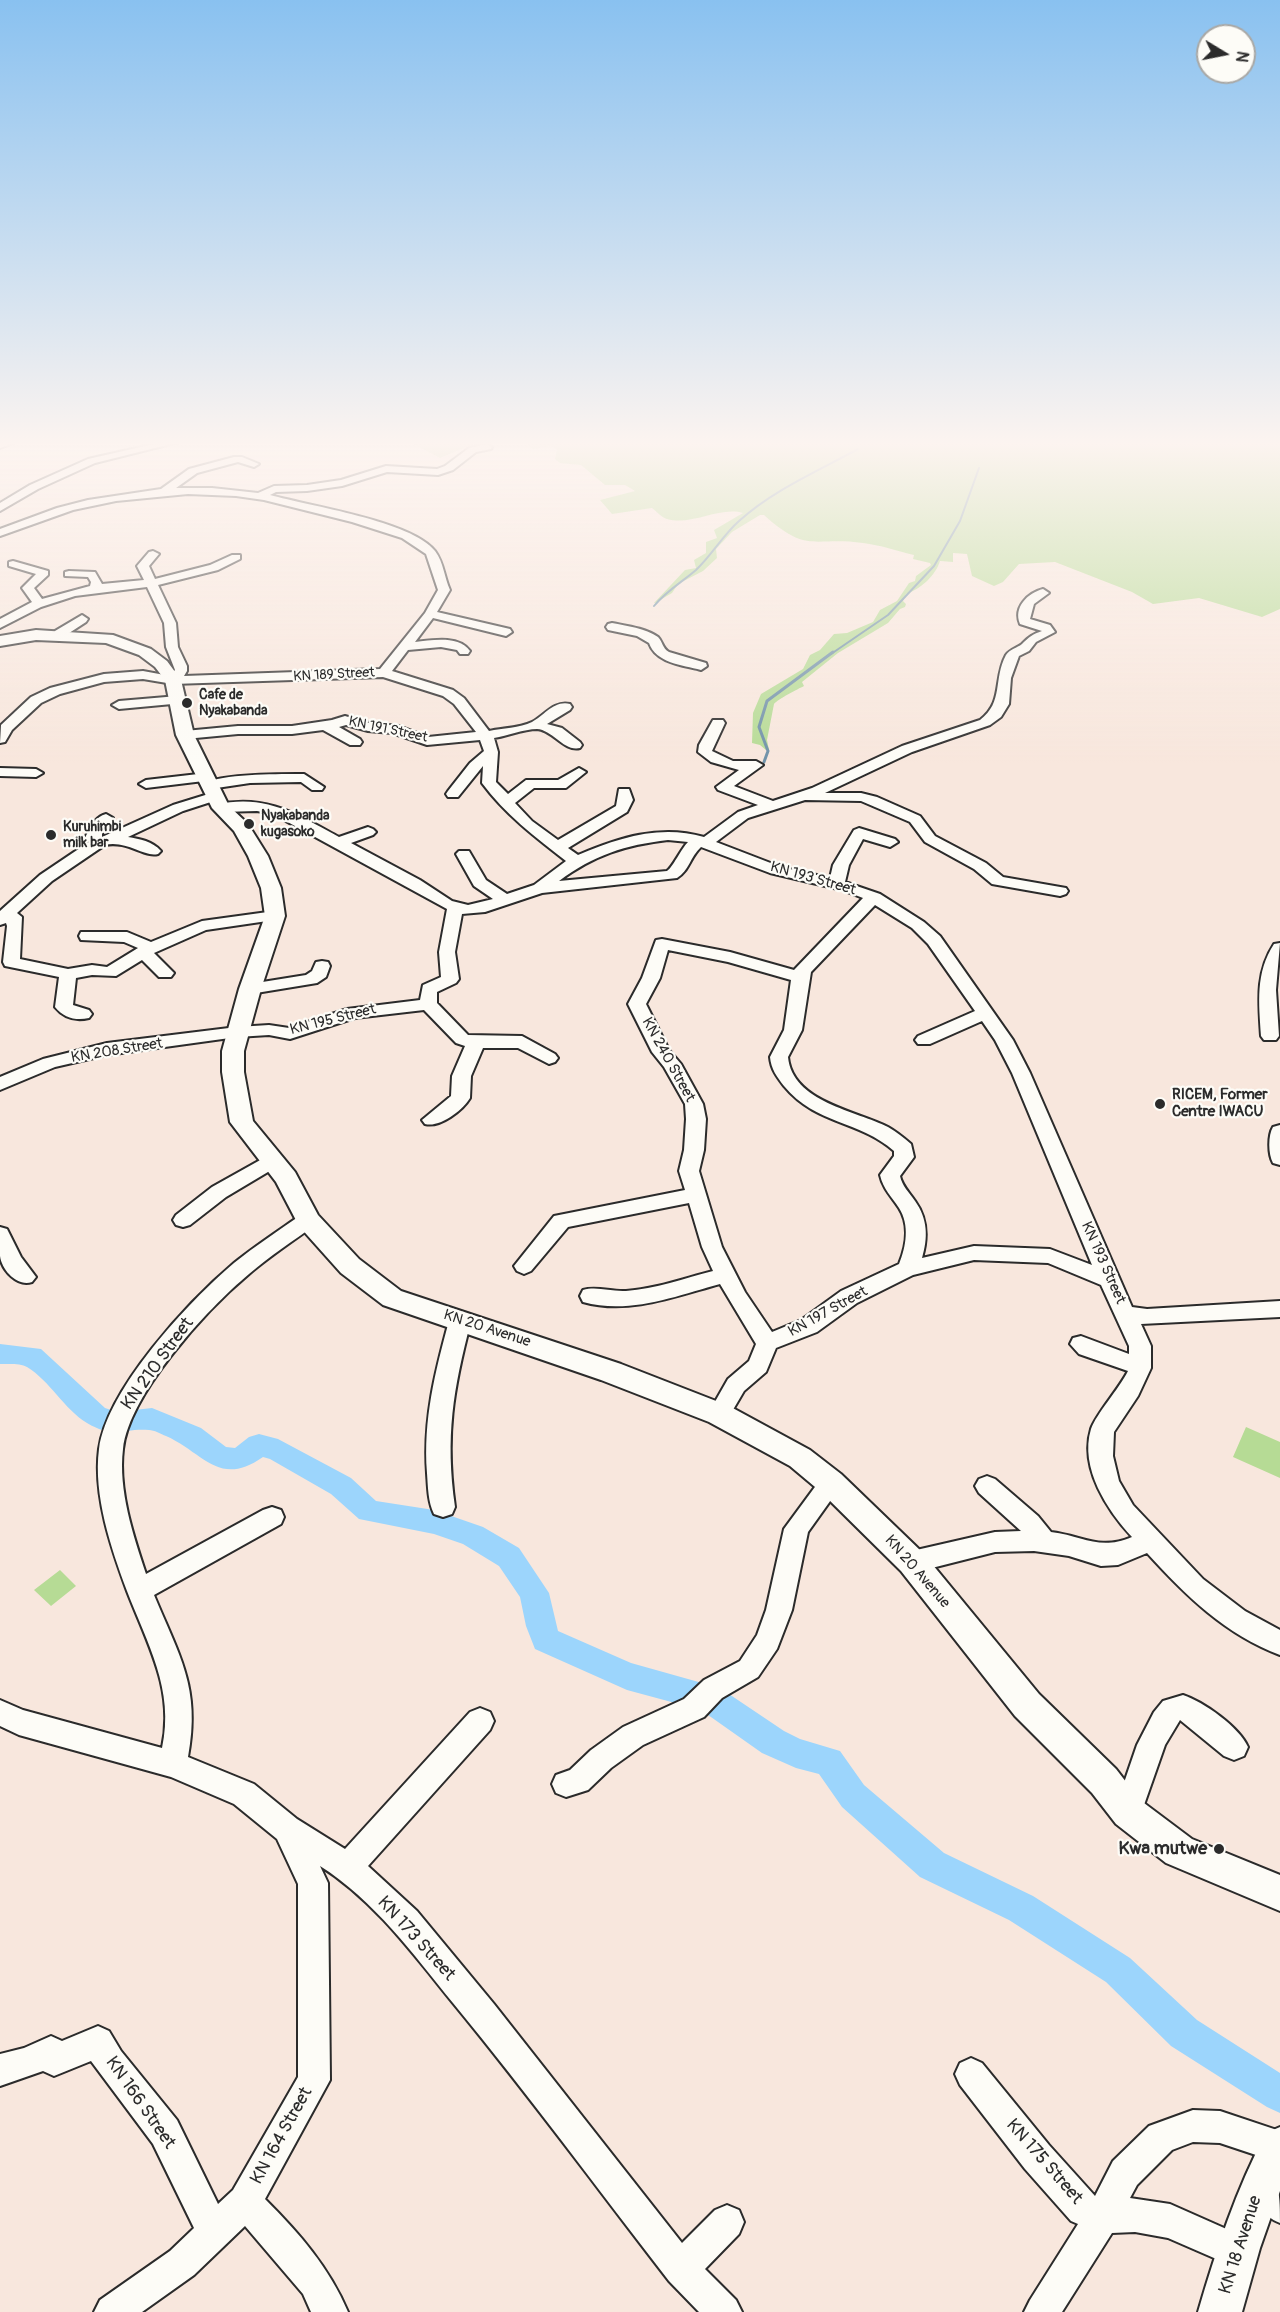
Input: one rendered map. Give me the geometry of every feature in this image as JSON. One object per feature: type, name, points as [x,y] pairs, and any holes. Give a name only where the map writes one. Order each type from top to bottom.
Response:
[{"type":"main road","points":[[0,641],[59,634],[108,638],[145,652],[161,664],[176,690]]},
{"type":"main road","name":"KN 20 Avenue","points":[[176,690],[185,735],[213,792],[241,828],[258,856],[272,888],[275,916],[250,989],[233,1051],[233,1072],[242,1122],[286,1178],[308,1220],[350,1266],[392,1298],[611,1372],[719,1414],[800,1458],[831,1483],[912,1562],[1027,1705],[1104,1781],[1128,1812],[1179,1851],[1280,1893]]},
{"type":"main road","name":"KN 18 Avenue","points":[[1220,2312],[1237,2251],[1275,2170]]},
{"type":"street","points":[[384,673],[430,614],[444,590],[439,579],[438,563],[428,550]]},
{"type":"street","points":[[153,554],[143,566],[170,623],[172,646],[181,666],[176,690]]},
{"type":"street","points":[[0,624],[39,603],[71,592],[99,587],[151,583],[214,568],[236,557]]},
{"type":"street","points":[[13,564],[44,573],[28,588],[39,603]]},
{"type":"street","points":[[116,571],[119,585]]},
{"type":"street","points":[[69,574],[92,574],[99,587],[117,602]]},
{"type":"street","points":[[540,888],[671,875],[679,870],[680,862],[685,854],[743,815],[801,797],[896,755],[904,749],[990,721],[1002,704],[1004,678],[1012,654],[1025,648],[1032,639],[1049,632],[1046,628],[1024,621],[1023,616],[1024,608],[1030,600],[1044,593]]},
{"type":"street","points":[[430,614],[506,632]]},
{"type":"street","points":[[59,634],[82,619]]},
{"type":"street","points":[[612,627],[641,633],[655,641],[659,652],[664,655],[701,666]]},
{"type":"street","points":[[404,647],[441,643],[461,647],[464,651]]},
{"type":"street","name":"KN 189 Street","points":[[176,690],[239,679],[384,673],[448,693],[459,701],[485,735],[491,752],[489,783],[527,825],[576,861]]},
{"type":"street","points":[[0,739],[6,728],[24,710],[36,700],[55,691],[104,678],[143,675],[176,690]]},
{"type":"street","points":[[119,705],[176,690]]},
{"type":"street","points":[[537,725],[565,707]]},
{"type":"street","name":"KN 191 Street","points":[[185,735],[238,730],[280,731],[345,720],[364,726],[394,729],[427,741],[485,735],[537,725]]},
{"type":"street","points":[[718,723],[706,744],[705,752],[738,766],[756,765],[723,787],[774,806]]},
{"type":"street","points":[[325,725],[356,742]]},
{"type":"street","points":[[537,725],[561,734],[575,746]]},
{"type":"street","points":[[453,794],[475,766],[491,752]]},
{"type":"street","points":[[0,772],[36,772]]},
{"type":"street","points":[[506,803],[531,783],[561,786],[579,772]]},
{"type":"street","points":[[3,918],[46,878],[106,841],[213,792],[249,779],[304,778],[317,787]]},
{"type":"street","points":[[146,784],[213,792],[257,807],[276,810],[414,883],[455,908],[447,952],[450,979],[429,989],[428,1004],[462,1039],[477,1042],[522,1042],[549,1058]]},
{"type":"street","points":[[558,847],[622,809],[626,800],[624,792]]},
{"type":"street","points":[[801,797],[861,797],[873,800],[915,819],[930,839],[980,866],[998,880],[1060,891]]},
{"type":"street","points":[[106,818],[93,838],[141,844],[153,852]]},
{"type":"street","points":[[337,843],[368,832]]},
{"type":"street","points":[[836,885],[841,865],[859,833],[890,842]]},
{"type":"street","name":"KN 193 Street","points":[[455,908],[479,909],[506,900],[540,888],[576,861],[609,847],[637,839],[668,835],[702,842],[776,870],[874,897],[918,925],[934,940],[1004,1040],[1021,1073],[1109,1280],[1126,1314],[1147,1317],[1280,1309]]},
{"type":"street","points":[[464,854],[480,883],[506,900]]},
{"type":"street","points":[[874,897],[850,919],[803,970],[800,977],[799,1006],[795,1023],[790,1040],[779,1056],[779,1062],[786,1077],[804,1097],[825,1109],[870,1125],[896,1141],[904,1149],[904,1157],[890,1175],[892,1187],[909,1206],[916,1223],[915,1250],[907,1269]]},
{"type":"street","points":[[3,918],[14,917],[11,962],[68,974],[92,970],[110,972],[147,951],[202,926],[275,916]]},
{"type":"street","points":[[87,936],[127,937],[147,951],[165,973]]},
{"type":"street","name":"KN 240 Street","points":[[768,1344],[725,1275],[712,1246],[694,1195],[689,1171],[694,1150],[696,1119],[694,1104],[672,1064],[661,1052],[638,1004],[651,978],[662,944],[730,957],[800,977]]},
{"type":"street","points":[[1270,1036],[1274,988],[1271,962],[1280,948]]},
{"type":"street","points":[[250,989],[311,979],[320,973],[322,966]]},
{"type":"street","points":[[68,974],[64,1007],[72,1012],[83,1014]]},
{"type":"street","name":"KN 195 Street","points":[[237,1032],[269,1030],[290,1034],[348,1016],[347,1014],[428,1004]]},
{"type":"street","points":[[924,1040],[965,1019],[984,1013]]},
{"type":"street","name":"KN 208 Street","points":[[6,1077],[49,1063],[107,1049],[237,1032]]},
{"type":"street","points":[[432,1120],[461,1098],[459,1086],[464,1067],[477,1042]]},
{"type":"street","points":[[1280,1131],[1280,1158]]},
{"type":"street","points":[[183,1220],[219,1192],[271,1161]]},
{"type":"street","points":[[524,1266],[561,1221],[694,1195]]},
{"type":"street","name":"KN 210 Street","points":[[172,1764],[180,1724],[178,1699],[170,1666],[139,1590],[123,1542],[113,1490],[111,1448],[116,1425],[127,1401],[188,1320],[233,1276],[308,1220]]},
{"type":"street","points":[[0,1234],[12,1261],[25,1277]]},
{"type":"street","name":"KN 197 Street","points":[[768,1344],[809,1326],[849,1298],[907,1269],[974,1253],[1050,1256],[1109,1280]]},
{"type":"street","points":[[591,1296],[623,1299],[648,1296],[725,1275]]},
{"type":"street","points":[[1126,1314],[1140,1346],[1140,1366],[1130,1390],[1102,1430],[1101,1456],[1107,1482],[1124,1512],[1194,1587],[1236,1619],[1280,1643]]},
{"type":"street","points":[[443,1507],[436,1470],[437,1418],[441,1392],[460,1321]]},
{"type":"street","points":[[719,1414],[736,1385],[758,1366],[768,1344]]},
{"type":"street","points":[[1082,1344],[1087,1348],[1140,1366]]},
{"type":"street","points":[[566,1784],[578,1781],[601,1759],[633,1736],[704,1698],[749,1670],[768,1641],[779,1610],[796,1529],[831,1483]]},
{"type":"street","points":[[987,1486],[1029,1523],[1044,1542]]},
{"type":"street","points":[[139,1590],[272,1517]]},
{"type":"street","points":[[912,1562],[995,1542],[1044,1542],[1069,1545],[1101,1555],[1118,1554],[1150,1540]]},
{"type":"street","points":[[1128,1812],[1147,1757],[1171,1710],[1183,1707],[1199,1717],[1234,1747]]},
{"type":"street","name":"KN 173 Street","points":[[0,1713],[19,1722],[172,1764],[244,1794],[287,1829],[348,1867],[406,1922],[483,2015],[681,2269],[724,2312]]},
{"type":"street","points":[[348,1867],[480,1721]]},
{"type":"street","name":"KN 164 Street","points":[[112,2312],[182,2263],[245,2202],[314,2080],[313,1883],[287,1829]]},
{"type":"street","name":"KN 166 Street","points":[[0,2070],[51,2052],[54,2060],[98,2042],[110,2062],[165,2132],[214,2232]]},
{"type":"street","name":"KN 175 Street","points":[[971,2074],[1083,2209],[1103,2216],[1135,2215],[1170,2221],[1237,2251]]},
{"type":"street","points":[[1042,2312],[1103,2216],[1125,2173],[1161,2138],[1193,2126],[1220,2127],[1275,2170]]},
{"type":"street","points":[[245,2202],[276,2234],[315,2282],[330,2312]]},
{"type":"street","points":[[681,2269],[727,2222]]},
{"type":"green space","points":[[706,550],[716,550],[717,558],[703,571],[678,584],[672,593],[654,603],[685,570],[696,568],[694,560],[706,553]]},
{"type":"green space","points":[[894,550],[1280,550],[1280,609],[1262,617],[1199,598],[1153,604],[1132,592],[1055,562],[1019,564],[1003,582],[994,586],[972,576],[967,554],[953,553],[953,562],[940,561],[927,581],[906,594],[903,601],[906,604],[905,607],[900,609],[888,623],[838,653],[802,682],[804,686],[774,704],[767,740],[769,750],[752,743],[753,713],[761,694],[803,669],[810,655],[820,650],[834,634],[847,633],[873,622],[880,610],[897,601],[909,583],[915,581],[916,576],[931,565],[913,559],[914,555]]},
{"type":"green space","points":[[1246,1427],[1280,1442],[1280,1478],[1233,1457]]},
{"type":"green space","points":[[60,1570],[76,1586],[51,1606],[34,1590]]},
{"type":"waterway","points":[[654,606],[696,570],[714,550]]},
{"type":"waterway","points":[[831,654],[888,615],[934,566],[943,550]]},
{"type":"waterway","points":[[764,762],[768,751],[759,727],[767,701],[833,652]]},
{"type":"waterway","points":[[0,1354],[32,1356],[96,1415],[116,1423],[152,1419],[192,1436],[220,1457],[239,1459],[259,1445],[278,1450],[341,1486],[369,1511],[434,1522],[473,1535],[509,1557],[534,1593],[546,1640],[627,1676],[709,1698],[773,1742],[796,1753],[829,1762],[853,1796],[932,1865],[1021,1908],[1118,1970],[1184,2033],[1280,2094]]},
{"type":"waterway","points":[[932,1865],[933,1879]]},
{"type":"place","name":"Cafe de Nyakabanda","points":[[187,703]]},
{"type":"place","name":"Nyakabanda kugasoko","points":[[249,824]]},
{"type":"place","name":"Kuruhimbi milk bar","points":[[51,835]]},
{"type":"place","name":"RICEM, Former Centre IWACU","points":[[1160,1104]]},
{"type":"place","name":"Kwa mutwe","points":[[1219,1849]]}]
